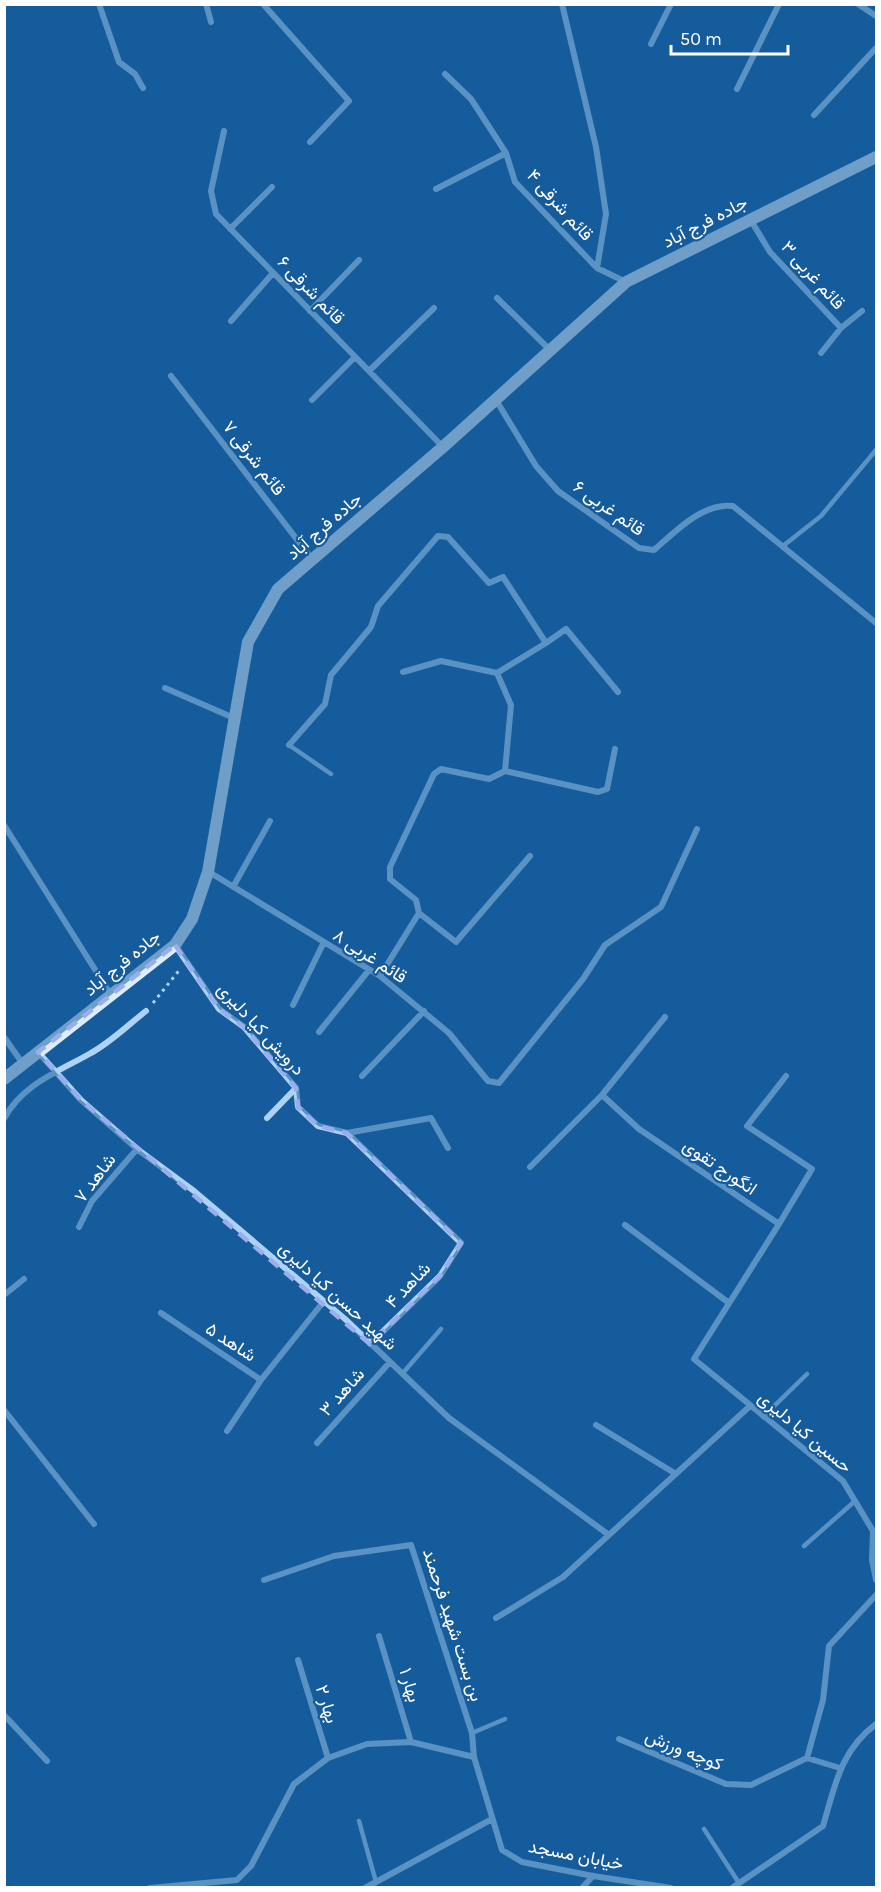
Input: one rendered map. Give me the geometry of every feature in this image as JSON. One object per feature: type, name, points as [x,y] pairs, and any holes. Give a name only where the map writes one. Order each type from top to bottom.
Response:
[{"type":"street","points":[[99,4],[119,62],[135,74],[142,88]]},
{"type":"street","points":[[206,4],[211,22]]},
{"type":"street","points":[[263,4],[349,101],[310,141]]},
{"type":"street","points":[[562,4],[596,147],[606,214],[597,268]]},
{"type":"street","points":[[651,44],[671,4]]},
{"type":"street","points":[[737,89],[779,4]]},
{"type":"street","points":[[858,4],[876,15]]},
{"type":"street","points":[[814,115],[876,48]]},
{"type":"street","name":"قائم شرقی ۴","points":[[445,74],[471,99],[506,153],[515,182],[597,268],[626,282]]},
{"type":"street","name":"قائم شرقی ۶","points":[[224,131],[211,191],[216,214],[443,447]]},
{"type":"street","points":[[436,189],[506,153]]},
{"type":"street","name":"جاده فرج آباد","points":[[4,1079],[175,945],[192,919],[208,872],[248,642],[278,589],[443,447],[626,282],[876,157]]},
{"type":"street","points":[[230,229],[272,187]]},
{"type":"street","name":"قائم غربی ۳","points":[[750,219],[770,252],[841,328],[862,311]]},
{"type":"street","points":[[310,311],[359,260]]},
{"type":"street","points":[[231,321],[273,273]]},
{"type":"street","points":[[497,298],[550,351]]},
{"type":"street","points":[[369,371],[434,308]]},
{"type":"street","points":[[821,353],[841,328]]},
{"type":"street","points":[[312,400],[355,357]]},
{"type":"street","name":"قائم شرقی ۷","points":[[171,376],[313,559]]},
{"type":"street","name":"قائم غربی ۶","points":[[496,400],[536,466],[558,491],[639,549],[654,550],[682,525],[722,505],[733,506],[876,623]]},
{"type":"street","points":[[289,745],[325,704],[332,675],[371,627],[378,606],[438,536],[448,537],[489,583],[503,578],[546,643]]},
{"type":"street","points":[[403,672],[441,662],[497,673],[566,629],[618,692]]},
{"type":"street","points":[[497,673],[511,705],[505,771]]},
{"type":"street","points":[[165,688],[235,718]]},
{"type":"street","points":[[530,856],[456,942],[419,913],[416,900],[390,879],[390,867],[434,774],[441,769],[489,779],[505,771],[598,792],[608,789],[615,749]]},
{"type":"street","points":[[233,887],[270,821]]},
{"type":"street","points":[[4,825],[111,995]]},
{"type":"street","name":"قائم غربی ۸","points":[[208,872],[323,944],[380,976],[449,1033],[488,1081],[499,1083],[584,980],[605,945],[661,907],[698,829]]},
{"type":"street","points":[[380,976],[419,913]]},
{"type":"street","points":[[293,1005],[323,944]]},
{"type":"street","name":"درویش کیا دلیری","points":[[175,945],[219,1009],[244,1027],[296,1088],[298,1107],[318,1126],[347,1133]]},
{"type":"street","points":[[319,1032],[369,970]]},
{"type":"street","points":[[4,1119],[30,1089],[56,1070],[92,1052],[146,1011]]},
{"type":"street","points":[[362,1076],[424,1011]]},
{"type":"street","points":[[530,1167],[602,1095],[665,1017]]},
{"type":"street","points":[[4,1038],[23,1064]]},
{"type":"street","name":"شهید حسن کیا دلیری","points":[[38,1052],[81,1100],[137,1149],[195,1191],[324,1301],[449,1418],[609,1535]]},
{"type":"street","points":[[625,1226],[729,1303],[812,1169],[747,1126],[786,1076]]},
{"type":"street","points":[[267,1118],[296,1088]]},
{"type":"street","name":"انگورج تقوی","points":[[602,1095],[639,1130],[778,1224]]},
{"type":"street","points":[[347,1133],[431,1118],[448,1148]]},
{"type":"street","name":"شاهد ۴","points":[[347,1133],[461,1243],[440,1276],[370,1344]]},
{"type":"street","name":"شاهد ۷","points":[[79,1227],[93,1201],[137,1149]]},
{"type":"street","points":[[4,1295],[24,1279]]},
{"type":"street","name":"شاهد ۵","points":[[161,1314],[261,1380],[324,1301]]},
{"type":"street","name":"حسین کیا دلیری","points":[[729,1303],[694,1359],[843,1481],[875,1530],[872,1560],[876,1580]]},
{"type":"street","name":"شاهد ۳","points":[[316,1443],[390,1362]]},
{"type":"street","points":[[227,1431],[261,1380]]},
{"type":"street","points":[[496,1618],[563,1577],[750,1406]]},
{"type":"street","points":[[4,1410],[94,1524]]},
{"type":"street","points":[[596,1425],[676,1474]]},
{"type":"street","name":"بن بست شهید فرحمند","points":[[264,1580],[334,1556],[411,1545],[472,1733],[474,1757]]},
{"type":"street","points":[[840,1768],[807,1758],[823,1700],[829,1646],[876,1595]]},
{"type":"street","name":"بهار ۱","points":[[379,1636],[411,1742]]},
{"type":"street","name":"بهار ۲","points":[[298,1660],[328,1758]]},
{"type":"street","points":[[4,1715],[47,1761]]},
{"type":"street","points":[[732,1887],[823,1826],[840,1768],[863,1734],[876,1724]]},
{"type":"street","name":"کوچه ورزش","points":[[619,1739],[726,1784],[751,1785],[807,1758]]},
{"type":"street","points":[[150,1887],[237,1881],[251,1866],[294,1784],[328,1758],[366,1744],[411,1742],[474,1757]]},
{"type":"street","name":"خیابان مسجد","points":[[474,1757],[502,1850],[522,1862],[593,1876],[670,1887]]},
{"type":"street","points":[[365,1887],[492,1819]]},
{"type":"street","points":[[582,1887],[593,1876]]},
{"type":"lane","points":[[783,546],[821,516],[876,450]]},
{"type":"lane","points":[[289,745],[331,774]]},
{"type":"lane","points":[[402,1374],[441,1329]]},
{"type":"lane","points":[[763,1417],[807,1374]]},
{"type":"lane","points":[[804,1546],[855,1501]]},
{"type":"lane","points":[[472,1733],[505,1719]]},
{"type":"lane","points":[[359,1821],[376,1882]]},
{"type":"lane","points":[[704,1829],[740,1883]]},
{"type":"path","points":[[146,1011],[185,962]]},
{"type":"highlighted area","points":[[175,945],[219,1009],[244,1027],[296,1088],[298,1107],[318,1126],[347,1133],[461,1243],[440,1276],[370,1344],[81,1100],[38,1052]]}]
